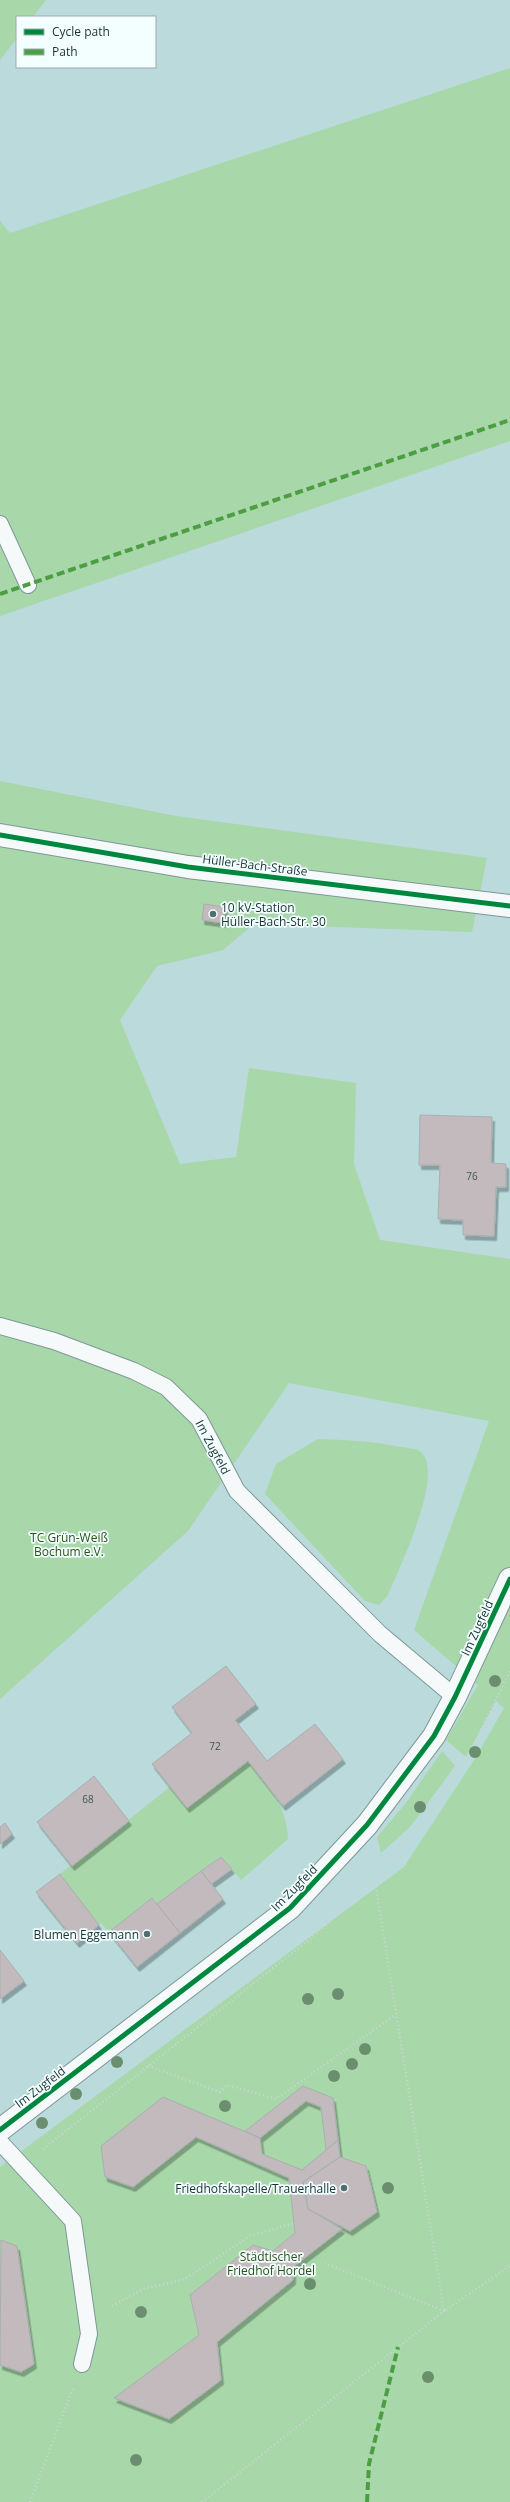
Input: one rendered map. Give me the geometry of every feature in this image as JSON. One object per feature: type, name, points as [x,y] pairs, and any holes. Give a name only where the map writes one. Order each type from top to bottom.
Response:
[{"type":"street","name":"Hüller-Bach-Straße","points":[[0,835],[188,867],[510,906]]},
{"type":"street","name":"Im Zugfeld","points":[[0,2130],[290,1908],[367,1825],[434,1736],[455,1698],[510,1579]]},
{"type":"lane","points":[[0,524],[28,585]]},
{"type":"lane","name":"Im Zugfeld","points":[[0,1326],[54,1341],[134,1371],[166,1388],[199,1418],[237,1491],[380,1634],[455,1698]]},
{"type":"lane","points":[[0,2142],[73,2221],[89,2334],[82,2364]]},
{"type":"path","points":[[22,2166],[315,1935],[374,1880],[429,1816],[472,1748],[510,1671]]},
{"type":"path","points":[[367,1825],[395,2015],[444,2311]]},
{"type":"path","points":[[148,2066],[220,2092],[227,2085],[276,2099],[395,2015]]},
{"type":"path","points":[[87,2319],[143,2289],[185,2279],[250,2236],[294,2222]]},
{"type":"path","points":[[325,2263],[444,2311]]},
{"type":"path","points":[[202,2502],[444,2311],[510,2266]]},
{"type":"path","points":[[30,2502],[82,2364]]},
{"type":"green space","points":[[0,0],[46,0],[34,16],[16,16],[16,39],[0,60]]},
{"type":"green space","points":[[510,68],[510,441],[0,616],[0,221],[10,233]]},
{"type":"green space","points":[[0,781],[176,816],[487,858],[472,932],[254,924],[223,950],[157,966],[120,1020],[180,1164],[236,1157],[249,1068],[356,1083],[354,1164],[380,1240],[510,1259],[510,2502],[0,2502],[0,2167],[404,1867],[476,1757],[504,1708],[496,1701],[466,1757],[446,1740],[478,1685],[414,1630],[489,1421],[289,1383],[188,1531],[0,1699]]},
{"type":"green space","points":[[318,1439],[369,1442],[414,1449],[418,1450],[426,1460],[428,1476],[425,1497],[418,1520],[388,1595],[379,1605],[365,1601],[265,1494],[276,1464]]},
{"type":"green space","points":[[442,1751],[455,1766],[410,1827],[381,1853],[377,1837],[406,1803]]},
{"type":"green space","points":[[248,1761],[280,1805],[287,1826],[288,1839],[241,1880],[221,1857],[160,1906],[152,1898],[109,1932],[101,1923],[99,1925],[60,1874],[170,1787],[187,1808]]},
{"type":"building","name":"10 kV-Station Hüller-Bach-Str. 30","points":[[204,904],[225,907],[223,923],[202,920]]},
{"type":"building","points":[[420,1115],[492,1117],[491,1163],[506,1164],[506,1187],[496,1187],[494,1236],[463,1235],[463,1220],[438,1219],[440,1165],[419,1165]]},
{"type":"building","points":[[226,1666],[256,1704],[235,1720],[267,1761],[315,1724],[343,1759],[283,1806],[248,1761],[187,1808],[152,1764],[192,1733],[172,1707]]},
{"type":"building","points":[[94,1776],[129,1821],[72,1866],[37,1822]]},
{"type":"building","points":[[5,1823],[12,1834],[0,1844],[0,1827]]},
{"type":"building","points":[[221,1857],[232,1869],[211,1884],[201,1871]]},
{"type":"building","points":[[201,1871],[223,1899],[180,1933],[157,1904]]},
{"type":"building","points":[[60,1874],[99,1925],[77,1943],[36,1892]]},
{"type":"building","points":[[152,1898],[180,1933],[137,1967],[109,1932]]},
{"type":"building","points":[[0,1950],[24,1981],[0,1999]]},
{"type":"building","points":[[303,2086],[333,2098],[338,2140],[326,2150],[321,2107],[306,2101],[260,2138],[245,2131]]},
{"type":"building","points":[[163,2097],[260,2138],[262,2154],[302,2170],[338,2140],[340,2157],[303,2182],[308,2209],[342,2229],[293,2267],[293,2280],[217,2342],[221,2380],[169,2419],[114,2398],[199,2335],[190,2295],[253,2245],[273,2251],[295,2233],[289,2178],[196,2137],[133,2187],[105,2177],[101,2146]]},
{"type":"building","points":[[340,2157],[366,2166],[377,2212],[350,2231],[308,2209],[303,2182]]},
{"type":"building","points":[[1,2240],[17,2246],[34,2364],[21,2372],[0,2365]]},
{"type":"marked path","points":[[0,594],[510,420]]},
{"type":"marked path","points":[[367,2502],[369,2464],[398,2347]]},
{"type":"cycle path","points":[[0,835],[188,867],[510,906]]},
{"type":"cycle path","points":[[0,2130],[290,1908],[367,1825],[434,1736],[455,1697],[510,1579]]},
{"type":"place","name":"10 kV-Station Hüller-Bach-Str. 30","points":[[213,914]]},
{"type":"place","name":"Blumen Eggemann","points":[[147,1934]]},
{"type":"place","name":"Friedhofskapelle/Trauerhalle","points":[[344,2188]]},
{"type":"park label","name":"TC Grün-Weiß Bochum e.V.","points":[[69,1544]]},
{"type":"park label","name":"Städtischer Friedhof Hordel","points":[[271,2263]]}]
